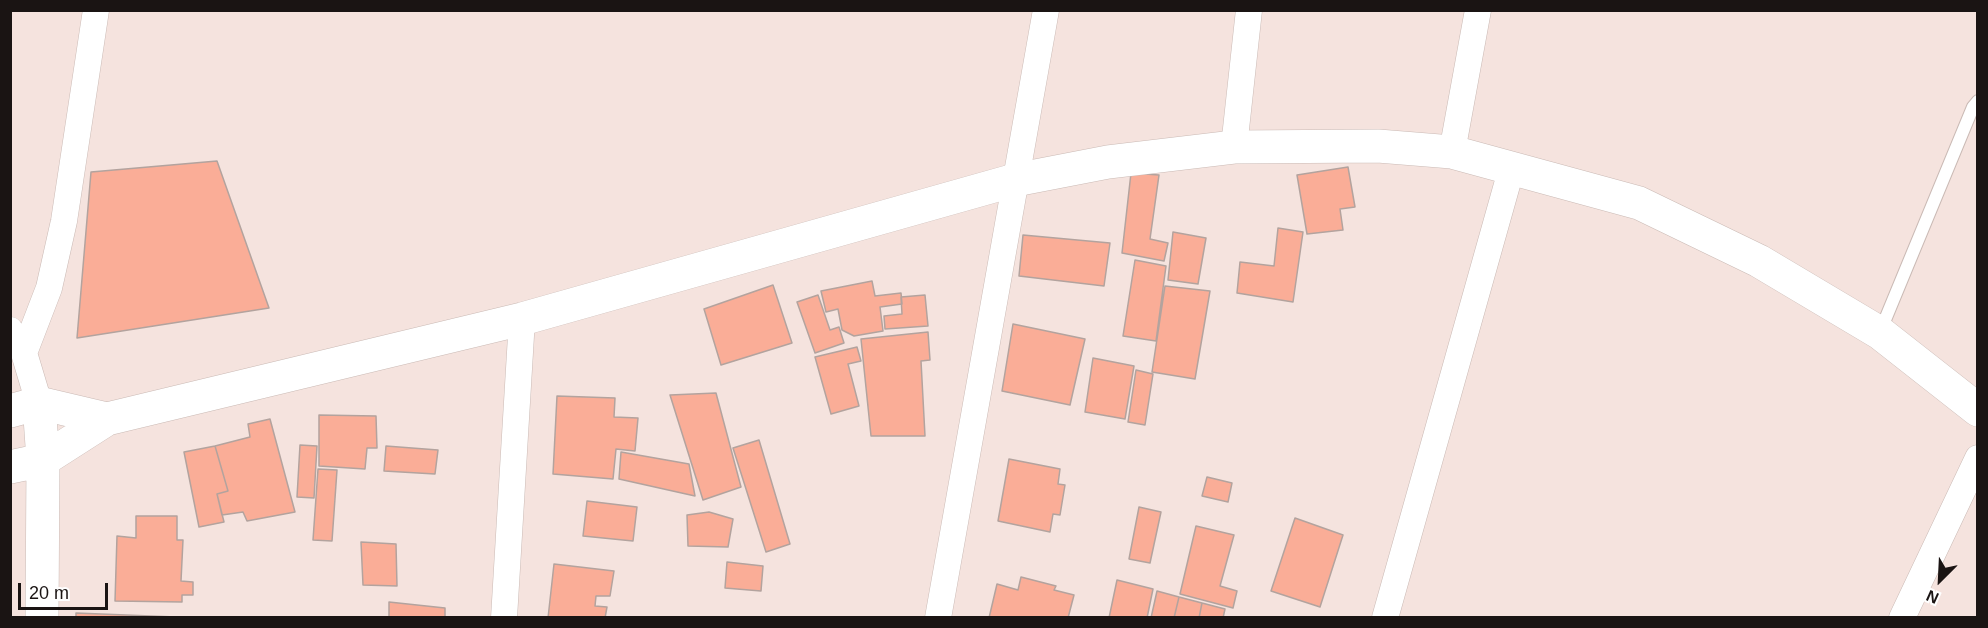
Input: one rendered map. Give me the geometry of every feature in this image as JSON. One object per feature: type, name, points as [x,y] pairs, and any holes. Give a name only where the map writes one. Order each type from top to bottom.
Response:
[{"type":"street","points":[[42,618],[43,460],[25,407],[24,353],[49,288],[64,221],[96,10]]},
{"type":"street","points":[[1030,10],[1041,36]]},
{"type":"street","points":[[938,618],[1046,10]]},
{"type":"street","points":[[1234,147],[1249,10]]},
{"type":"street","points":[[1452,152],[1478,10]]},
{"type":"street","points":[[10,467],[43,460],[107,418],[522,319],[1014,180],[1108,162],[1234,147],[1378,146],[1452,152],[1640,203],[1759,261],[1880,333],[1977,410]]},
{"type":"street","points":[[1385,618],[1512,167]]},
{"type":"street","points":[[504,618],[522,319]]},
{"type":"street","points":[[10,330],[24,353]]},
{"type":"street","points":[[25,407],[107,418]]},
{"type":"street","points":[[1902,618],[1977,458]]},
{"type":"lane","points":[[1880,333],[1977,101]]},
{"type":"building","points":[[217,161],[269,308],[77,338],[91,172]]},
{"type":"building","points":[[1348,167],[1355,207],[1340,209],[1343,230],[1307,234],[1297,175]]},
{"type":"building","points":[[1131,173],[1159,175],[1150,239],[1168,243],[1164,261],[1122,253]]},
{"type":"building","points":[[1278,228],[1303,232],[1293,302],[1237,293],[1240,262],[1274,266]]},
{"type":"building","points":[[1173,232],[1206,238],[1198,284],[1168,280]]},
{"type":"building","points":[[1023,235],[1110,243],[1104,286],[1019,276]]},
{"type":"building","points":[[1135,260],[1166,266],[1156,341],[1123,336]]},
{"type":"building","points":[[872,281],[875,296],[901,293],[902,304],[880,307],[883,331],[854,336],[842,330],[838,309],[826,312],[821,291]]},
{"type":"building","points":[[773,285],[792,343],[721,365],[704,309]]},
{"type":"building","points":[[1165,286],[1210,291],[1195,379],[1152,372]]},
{"type":"building","points":[[818,295],[830,330],[839,327],[844,343],[815,353],[797,302]]},
{"type":"building","points":[[925,295],[928,326],[885,329],[884,316],[902,314],[901,297]]},
{"type":"building","points":[[1013,324],[1085,339],[1070,405],[1002,391]]},
{"type":"building","points":[[928,332],[930,360],[921,361],[925,436],[871,436],[861,339]]},
{"type":"building","points":[[857,347],[861,361],[848,364],[859,406],[831,414],[815,357]]},
{"type":"building","points":[[1093,358],[1134,366],[1125,419],[1085,412]]},
{"type":"building","points":[[1136,370],[1153,374],[1145,425],[1128,422]]},
{"type":"building","points":[[716,393],[741,487],[703,500],[670,395]]},
{"type":"building","points":[[557,396],[615,398],[614,417],[638,418],[635,451],[616,449],[613,479],[553,474]]},
{"type":"building","points":[[319,415],[376,416],[377,448],[367,448],[365,469],[319,466]]},
{"type":"building","points":[[270,419],[295,512],[247,521],[243,512],[222,515],[217,494],[228,491],[215,446],[250,437],[248,424]]},
{"type":"building","points":[[759,440],[790,544],[766,552],[733,448]]},
{"type":"building","points":[[300,445],[317,446],[314,498],[297,497]]},
{"type":"building","points":[[215,446],[228,491],[217,494],[224,522],[199,527],[184,452]]},
{"type":"building","points":[[386,446],[438,450],[435,474],[384,471]]},
{"type":"building","points":[[621,452],[689,464],[695,496],[619,479]]},
{"type":"building","points":[[1009,459],[1060,469],[1058,484],[1065,485],[1060,515],[1053,514],[1050,532],[998,521]]},
{"type":"building","points":[[318,469],[337,470],[332,541],[313,540]]},
{"type":"building","points":[[1207,477],[1232,483],[1228,502],[1202,496]]},
{"type":"building","points":[[587,501],[637,507],[633,541],[583,536]]},
{"type":"building","points":[[1139,507],[1161,512],[1150,563],[1129,559]]},
{"type":"building","points":[[709,512],[733,519],[728,547],[688,546],[687,515]]},
{"type":"building","points":[[136,516],[177,516],[177,540],[183,540],[181,581],[193,582],[193,595],[182,595],[182,602],[115,601],[117,536],[136,538]]},
{"type":"building","points":[[1295,518],[1343,535],[1320,607],[1271,591]]},
{"type":"building","points":[[1196,526],[1234,535],[1220,586],[1237,591],[1233,608],[1180,594]]},
{"type":"building","points":[[361,542],[396,544],[397,586],[363,585]]},
{"type":"building","points":[[727,562],[763,566],[761,591],[725,588]]},
{"type":"building","points":[[554,564],[614,571],[610,596],[596,596],[595,606],[607,607],[605,618],[548,618]]},
{"type":"building","points":[[1021,577],[1056,586],[1054,590],[1074,595],[1068,618],[989,618],[997,584],[1018,590]]},
{"type":"building","points":[[1117,580],[1153,589],[1147,618],[1109,618]]},
{"type":"building","points":[[1157,591],[1179,597],[1174,618],[1151,618]]},
{"type":"building","points":[[1179,597],[1202,603],[1199,618],[1174,618]]},
{"type":"building","points":[[389,602],[445,608],[445,618],[389,618]]},
{"type":"building","points":[[1202,603],[1225,609],[1223,618],[1199,618]]},
{"type":"building","points":[[76,613],[201,618],[76,618]]}]
